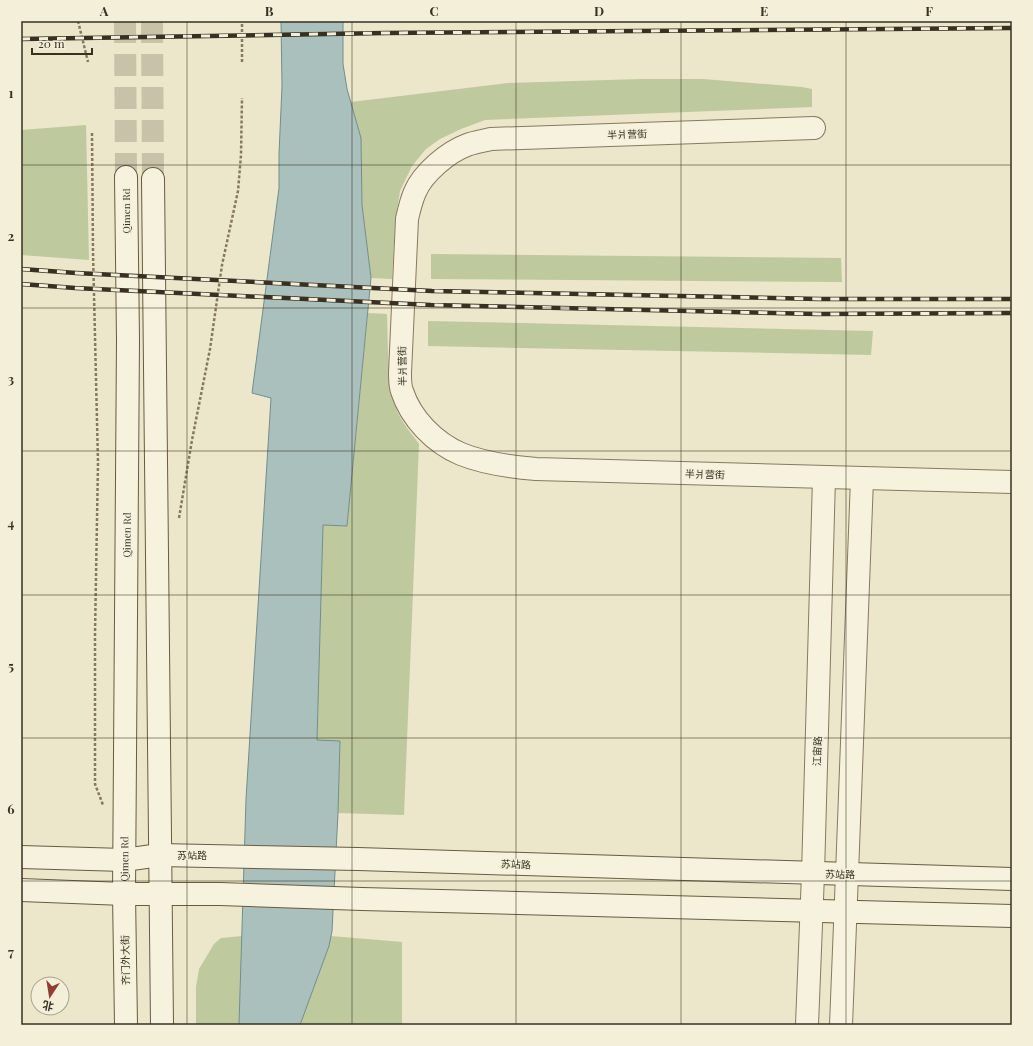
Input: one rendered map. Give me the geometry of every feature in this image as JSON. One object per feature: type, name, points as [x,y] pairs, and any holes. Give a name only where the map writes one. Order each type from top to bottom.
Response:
[{"type":"main road","name":"半爿营街","points":[[814,128],[491,139],[456,150],[446,157],[420,182],[411,202],[407,219],[400,373],[402,390],[408,406],[428,432],[443,444],[461,454],[516,468],[824,478],[1012,482]]},
{"type":"main road","name":"Qimen Rd","points":[[124,894],[128,340],[126,177]]},
{"type":"main road","points":[[153,179],[162,1025]]},
{"type":"main road","name":"江宙路","points":[[807,1025],[814,874],[824,478]]},
{"type":"main road","points":[[841,1025],[862,479]]},
{"type":"main road","name":"苏站路","points":[[21,858],[124,860],[160,855],[358,858],[814,874],[1012,879]]},
{"type":"main road","points":[[21,890],[160,895],[220,894],[362,900],[1012,916]]},
{"type":"main road","name":"齐门外大街","points":[[124,894],[126,1025]]},
{"type":"path","points":[[78,21],[88,62]]},
{"type":"path","points":[[242,21],[242,62]]},
{"type":"path","points":[[178,524],[192,440],[210,349],[222,265],[238,191],[241,155],[242,98]]},
{"type":"path","points":[[92,132],[98,463],[95,642],[95,784],[106,812]]},
{"type":"green space","points":[[641,79],[703,79],[802,87],[812,89],[812,107],[485,120],[461,129],[440,139],[426,149],[412,166],[400,191],[395,223],[392,279],[371,278],[362,205],[361,138],[351,102],[508,83]]},
{"type":"green space","points":[[86,125],[89,260],[21,255],[21,130]]},
{"type":"green space","points":[[431,254],[841,258],[842,282],[431,279]]},
{"type":"green space","points":[[368,313],[387,314],[390,378],[394,402],[402,421],[419,444],[404,815],[338,813],[340,742],[317,741],[323,525],[347,526]]},
{"type":"green space","points":[[428,321],[873,331],[871,355],[428,346]]},
{"type":"green space","points":[[242,936],[239,1025],[196,1025],[196,987],[199,969],[214,944],[221,938]]},
{"type":"green space","points":[[331,936],[402,942],[402,1025],[300,1025],[329,946]]},
{"type":"water","points":[[281,21],[343,21],[343,64],[347,89],[361,138],[362,205],[371,278],[347,526],[323,525],[317,740],[340,741],[332,931],[329,946],[300,1025],[239,1025],[246,799],[271,398],[252,393],[279,188],[282,86]]},
{"type":"tunnel","points":[[125,21],[126,177]]},
{"type":"tunnel","points":[[152,21],[153,179]]},
{"type":"railway","points":[[21,39],[385,33],[1012,28]]},
{"type":"railway","points":[[21,269],[432,291],[819,299],[1012,299]]},
{"type":"railway","points":[[21,284],[75,288],[431,305],[818,314],[1012,313]]}]
